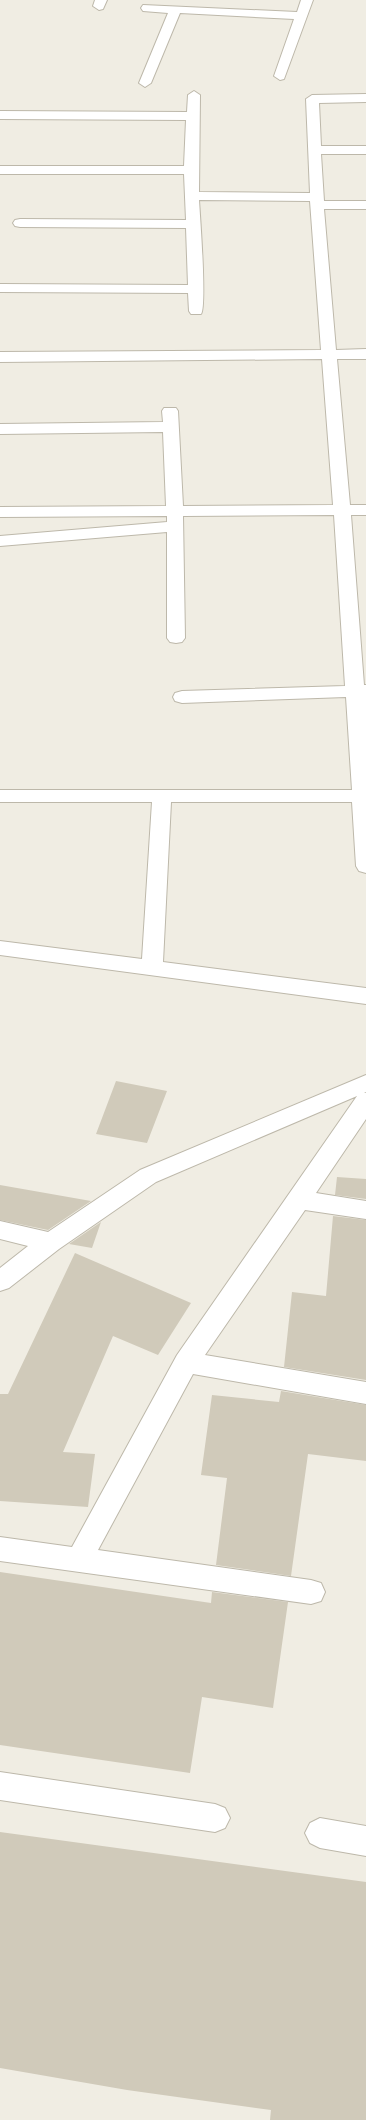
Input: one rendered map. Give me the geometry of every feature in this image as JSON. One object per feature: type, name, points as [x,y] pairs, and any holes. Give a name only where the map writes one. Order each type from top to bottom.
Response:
[{"type":"street","points":[[280,76],[307,0]]},
{"type":"street","points":[[147,8],[301,16]]},
{"type":"street","points":[[145,83],[175,10]]},
{"type":"street","points":[[194,95],[192,170],[196,311]]},
{"type":"street","points":[[366,98],[312,99],[317,201],[342,510],[358,594],[366,866]]},
{"type":"street","points":[[0,115],[193,116]]},
{"type":"street","points":[[314,150],[366,150]]},
{"type":"street","points":[[0,170],[192,170]]},
{"type":"street","points":[[193,196],[317,201],[366,205]]},
{"type":"street","points":[[20,223],[194,224]]},
{"type":"street","points":[[0,288],[196,289]]},
{"type":"street","points":[[0,357],[366,354]]},
{"type":"street","points":[[0,429],[171,419],[175,518],[176,638]]},
{"type":"street","points":[[0,512],[175,518],[366,510]]},
{"type":"street","points":[[0,541],[175,518]]},
{"type":"street","points":[[182,697],[360,691]]},
{"type":"street","points":[[0,796],[364,796]]},
{"type":"street","points":[[152,967],[162,796]]},
{"type":"street","points":[[0,948],[366,996]]},
{"type":"street","points":[[0,1282],[51,1242],[148,1176],[366,1083]]},
{"type":"street","points":[[80,1560],[186,1362],[366,1101]]},
{"type":"street","points":[[299,1200],[366,1210]]},
{"type":"street","points":[[0,1230],[51,1242]]},
{"type":"street","points":[[186,1362],[366,1393]]},
{"type":"street","points":[[0,1550],[311,1592]]},
{"type":"street","points":[[0,1786],[215,1818]]},
{"type":"street","points":[[320,1833],[366,1841]]},
{"type":"building","points":[[116,1081],[167,1091],[147,1143],[96,1134]]},
{"type":"building","points":[[337,1177],[366,1179],[366,1199],[335,1195]]},
{"type":"building","points":[[0,1185],[91,1201],[48,1230],[0,1220]]},
{"type":"building","points":[[333,1216],[366,1220],[366,1380],[284,1367],[292,1292],[326,1296]]},
{"type":"building","points":[[101,1222],[92,1248],[69,1244]]},
{"type":"building","points":[[75,1253],[191,1303],[158,1355],[113,1336],[63,1452],[95,1454],[88,1507],[0,1501],[0,1394],[8,1394]]},
{"type":"building","points":[[281,1391],[366,1405],[366,1461],[308,1454],[291,1576],[216,1565],[227,1478],[201,1475],[212,1395],[279,1402]]},
{"type":"building","points":[[0,1572],[211,1603],[212,1592],[288,1602],[273,1708],[202,1697],[190,1773],[0,1745]]},
{"type":"building","points":[[0,1832],[366,1882],[366,2120],[270,2120],[271,2110],[127,2090],[0,2068]]}]
